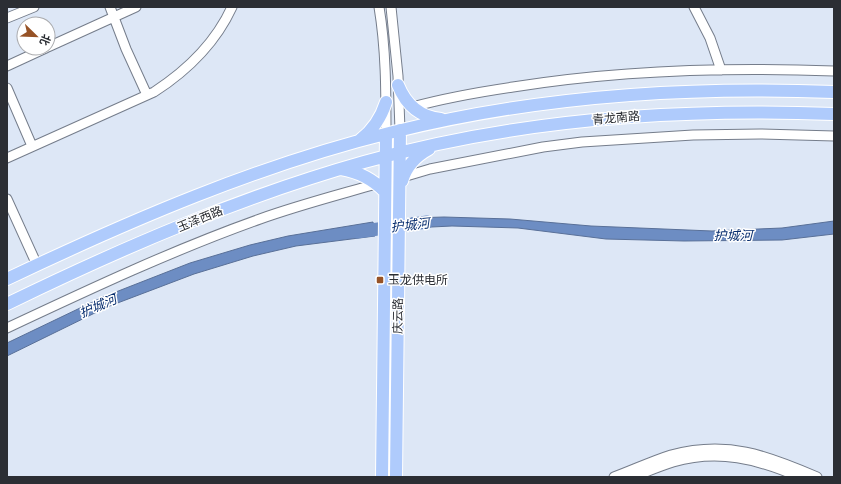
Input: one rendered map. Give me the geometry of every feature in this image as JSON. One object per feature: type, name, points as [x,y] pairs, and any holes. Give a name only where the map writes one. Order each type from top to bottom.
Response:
[{"type":"main road","points":[[398,86],[412,107],[422,114],[442,119],[456,118]]},
{"type":"main road","name":"青龙南路","points":[[400,130],[456,118],[537,104],[624,95],[726,90],[834,92]]},
{"type":"main road","points":[[360,141],[374,126],[386,102]]},
{"type":"main road","name":"青龙南路","points":[[400,153],[540,126],[619,117],[719,112],[834,114]]},
{"type":"main road","name":"玉泽西路","points":[[7,279],[129,224],[220,187],[295,160],[400,130]]},
{"type":"main road","name":"庆云路","points":[[396,477],[400,130]]},
{"type":"main road","name":"庆云路","points":[[382,477],[385,210],[381,188],[386,134]]},
{"type":"main road","points":[[400,190],[403,177],[409,166],[416,158],[426,151],[441,144]]},
{"type":"main road","name":"玉泽西路","points":[[7,304],[96,262],[186,224],[270,192],[340,169],[400,153]]},
{"type":"main road","points":[[340,169],[362,175],[381,188]]},
{"type":"street","points":[[7,18],[34,7]]},
{"type":"street","points":[[110,7],[126,49],[147,95]]},
{"type":"street","points":[[56,44],[136,7]]},
{"type":"street","points":[[7,158],[154,92],[175,78],[200,55],[220,30],[232,7]]},
{"type":"street","points":[[379,7],[384,52],[386,134]]},
{"type":"street","points":[[391,7],[398,86],[400,130]]},
{"type":"street","points":[[694,7],[710,38],[722,70]]},
{"type":"street","points":[[7,66],[29,56]]},
{"type":"street","points":[[412,107],[494,90],[575,79],[649,72],[722,70],[834,71]]},
{"type":"street","points":[[7,88],[32,146]]},
{"type":"street","points":[[403,177],[445,166],[543,147],[582,142],[659,136],[713,134],[834,136]]},
{"type":"street","points":[[7,328],[116,277],[212,237],[301,205],[381,188]]},
{"type":"street","points":[[7,199],[36,265]]},
{"type":"street","points":[[614,477],[670,455],[714,449],[737,450],[760,454],[816,477]]},
{"type":"street","points":[[633,477],[663,465],[682,460],[714,456],[736,457],[758,461],[799,477]]},
{"type":"water","points":[[444,217],[510,219],[591,226],[712,231],[782,228],[834,221],[834,234],[782,240],[684,241],[606,239],[518,228],[452,226],[411,228],[411,218]]},
{"type":"water","points":[[373,222],[375,236],[296,246],[253,256],[194,274],[107,307],[7,356],[7,343],[103,297],[190,263],[250,245],[288,236]]},
{"type":"waterway","name":"护城河","points":[[357,232],[427,222]]},
{"type":"place","name":"玉龙供电所","points":[[380,280]]}]
